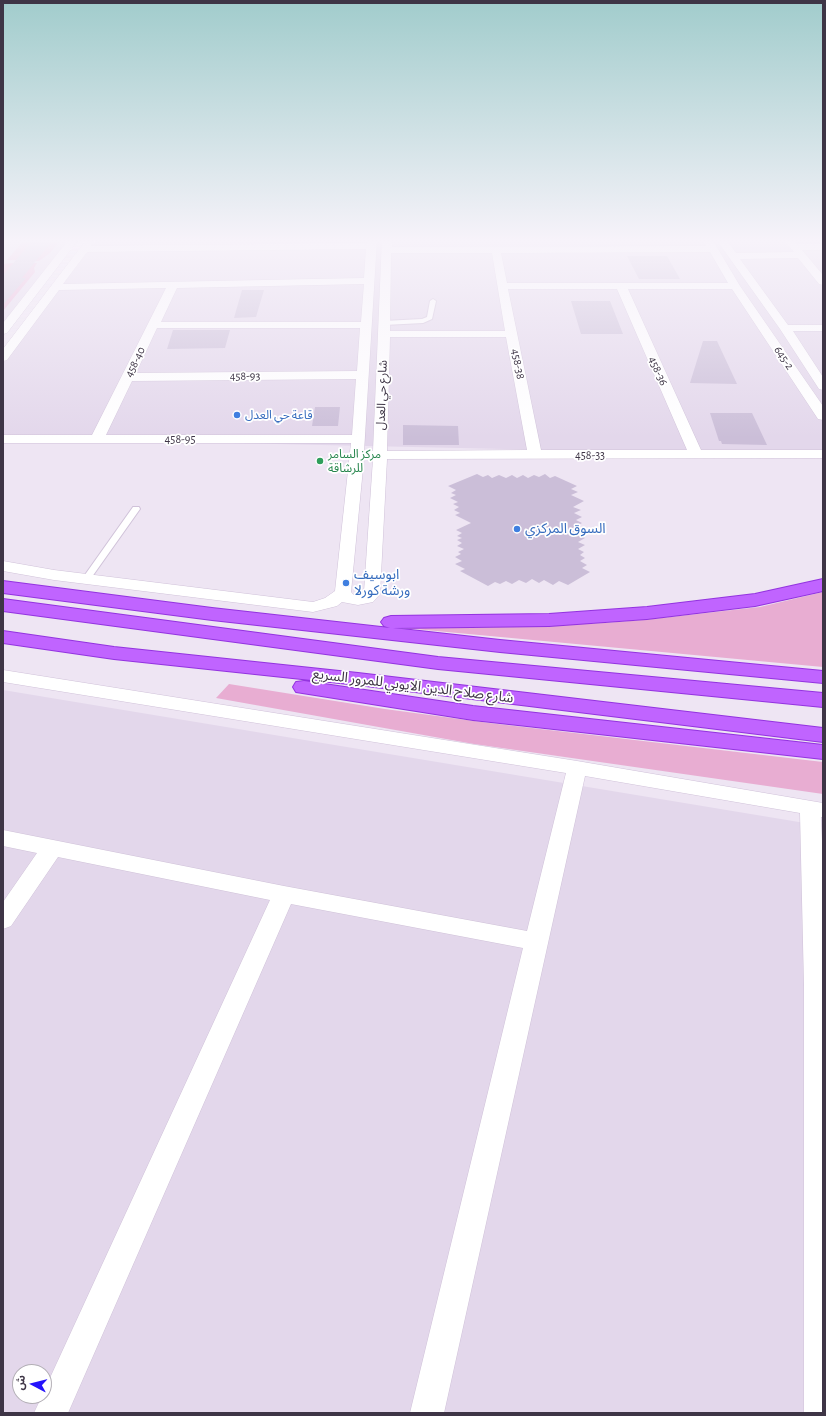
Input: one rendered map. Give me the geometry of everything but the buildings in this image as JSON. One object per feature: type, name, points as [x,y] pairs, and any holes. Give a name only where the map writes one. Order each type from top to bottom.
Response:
[{"type":"highway","points":[[212,614],[283,616],[360,622],[495,622],[549,620],[640,614],[697,608],[755,600],[823,585]]},
{"type":"highway","points":[[3,587],[100,601],[500,646],[823,677]]},
{"type":"highway","name":"شارع صلاح الدين الايوبي للمرور السريع","points":[[3,605],[438,663],[823,700]]},
{"type":"highway","name":"شارع صلاح الدين الايوبي للمرور السريع","points":[[3,636],[114,653],[358,679],[823,735]]},
{"type":"highway","points":[[114,653],[414,705],[823,752]]},
{"type":"street","points":[[3,330],[23,305]]},
{"type":"street","points":[[3,357],[42,305]]},
{"type":"street","name":"458-40","points":[[97,439],[163,305]]},
{"type":"street","name":"شارع حي العدل","points":[[367,305],[357,455],[343,593],[349,599],[358,600],[367,598],[372,594],[380,455],[385,305]]},
{"type":"street","name":"458-38","points":[[506,305],[535,455]]},
{"type":"street","name":"458-36","points":[[629,305],[696,455]]},
{"type":"street","name":"645-2","points":[[748,305],[823,416]]},
{"type":"street","name":"645-2","points":[[768,305],[823,386]]},
{"type":"street","points":[[3,315],[15,315]]},
{"type":"street","points":[[153,325],[366,325]]},
{"type":"street","points":[[785,328],[823,328]]},
{"type":"street","points":[[384,329],[512,334]]},
{"type":"street","name":"458-93","points":[[128,377],[362,375]]},
{"type":"street","name":"458-95","points":[[3,439],[357,439]]},
{"type":"street","name":"458-33","points":[[357,455],[823,454]]},
{"type":"street","points":[[3,566],[86,579],[313,607],[331,602],[343,593]]},
{"type":"street","points":[[100,601],[112,582]]},
{"type":"street","points":[[3,676],[577,768],[817,809],[820,987],[821,1413]]},
{"type":"street","points":[[428,1413],[577,768]]},
{"type":"street","points":[[3,838],[536,942]]},
{"type":"street","points":[[3,920],[52,848]]},
{"type":"street","points":[[51,1413],[284,894]]},
{"type":"lane","points":[[384,329],[423,322],[430,318],[432,305]]},
{"type":"lane","points":[[86,579],[136,509]]},
{"type":"shaded area","points":[[3,305],[27,305],[3,337]]},
{"type":"shaded area","points":[[3,305],[8,305],[3,311]]},
{"type":"shaded area","points":[[47,305],[823,305],[823,456],[3,438],[3,363]]},
{"type":"shaded area","points":[[823,592],[823,667],[404,628],[499,627],[643,620],[760,607]]},
{"type":"shaded area","points":[[229,684],[385,709],[489,723],[823,762],[823,794],[474,744],[216,698]]},
{"type":"shaded area","points":[[3,690],[823,826],[823,1413],[3,1413]]},
{"type":"place","name":"قاعة حي العدل","points":[[237,415]]},
{"type":"place","name":"مركز السامر للرشاقة","points":[[320,461]]},
{"type":"place","name":"السوق المركزي","points":[[517,529]]},
{"type":"place","name":"ابوسيف ورشة كورلا","points":[[346,583]]}]
